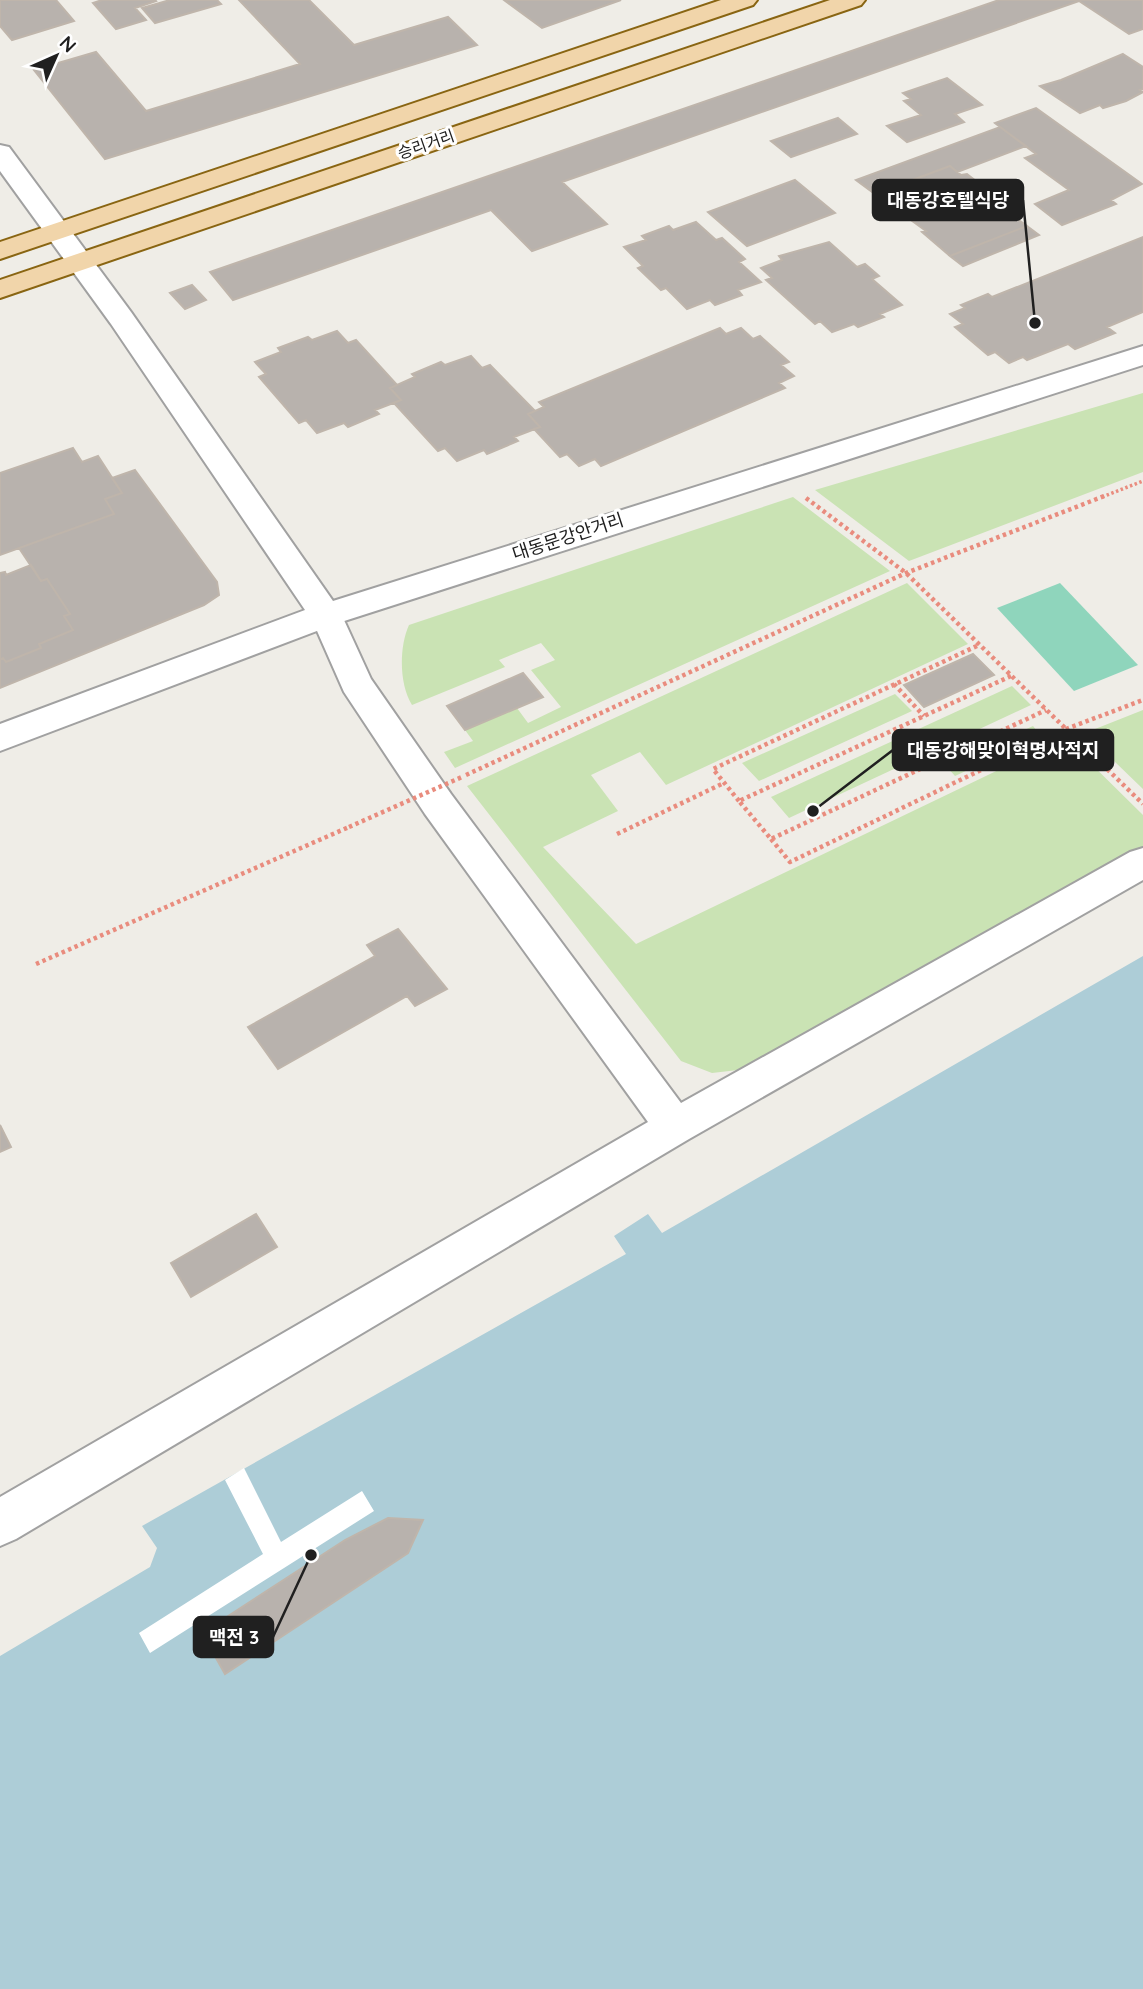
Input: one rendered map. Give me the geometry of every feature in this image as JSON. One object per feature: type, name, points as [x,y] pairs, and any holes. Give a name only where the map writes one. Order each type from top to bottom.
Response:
[{"type":"main road","name":"승리거리","points":[[0,251],[745,0]]},
{"type":"main road","name":"승리거리","points":[[0,289],[853,0]]},
{"type":"street","points":[[0,153],[80,262],[326,615],[356,683],[438,804],[675,1127]]},
{"type":"street","name":"대동문강안거리","points":[[0,738],[326,615],[1143,355]]},
{"type":"street","points":[[0,1522],[675,1127],[1143,862]]},
{"type":"path","points":[[36,964],[462,777],[906,573],[1143,481]]},
{"type":"path","points":[[802,495],[906,573],[1143,804]]},
{"type":"path","points":[[979,645],[713,769],[790,862],[1066,729],[1143,700]]},
{"type":"path","points":[[739,801],[1011,676]]},
{"type":"path","points":[[894,684],[925,716]]},
{"type":"path","points":[[771,839],[1046,709]]},
{"type":"path","points":[[617,834],[724,783]]},
{"type":"green space","points":[[1143,393],[1143,472],[909,561],[815,490]]},
{"type":"green space","points":[[793,497],[890,571],[455,768],[444,752],[473,741],[465,730],[517,708],[528,723],[561,707],[531,670],[555,660],[541,643],[499,660],[505,667],[412,705],[405,687],[402,665],[403,644],[409,625]]},
{"type":"green space","points":[[907,583],[968,644],[666,785],[640,752],[591,775],[618,811],[543,847],[636,944],[1065,738],[1143,815],[1143,849],[738,1070],[712,1073],[681,1061],[467,786]]},
{"type":"green space","points":[[1060,583],[1138,665],[1074,691],[997,608]]},
{"type":"green space","points":[[1012,686],[1031,705],[789,818],[771,797]]},
{"type":"green space","points":[[895,694],[912,711],[759,781],[742,763]]},
{"type":"green space","points":[[1143,710],[1143,789],[1085,733]]},
{"type":"green space","points":[[1033,726],[1041,736],[955,776],[946,766]]},
{"type":"water","points":[[1143,956],[1143,1989],[0,1989],[0,1656],[150,1567],[157,1548],[142,1526],[626,1254],[614,1236],[648,1214],[662,1233]]},
{"type":"pier","points":[[244,1468],[281,1542],[362,1491],[374,1511],[150,1653],[139,1633],[263,1554],[225,1480]]},
{"type":"building","points":[[0,0],[56,0],[74,21],[12,40],[0,26]]},
{"type":"building","points":[[102,0],[156,1],[135,8],[146,20],[116,29],[93,3]]},
{"type":"building","points":[[170,0],[217,0],[221,4],[155,23],[142,8]]},
{"type":"building","points":[[239,0],[309,0],[354,45],[448,17],[477,45],[105,159],[34,70],[96,52],[146,111],[300,64]]},
{"type":"building","points":[[504,0],[621,0],[542,28]]},
{"type":"building","points":[[999,0],[1143,0],[1143,29],[1129,34],[1079,1],[562,182],[607,224],[532,251],[491,210],[233,300],[210,272]]},
{"type":"building","points":[[1123,54],[1143,67],[1143,89],[1140,90],[1143,92],[1126,101],[1103,108],[1100,105],[1080,113],[1040,86],[1061,80]]},
{"type":"building","points":[[947,78],[982,105],[955,114],[964,122],[907,142],[887,126],[921,115],[904,101],[911,99],[903,93]]},
{"type":"building","points":[[1036,108],[1142,184],[1111,200],[1116,204],[1062,225],[1035,204],[1069,190],[1025,158],[1036,154],[995,123]]},
{"type":"building","points":[[838,118],[857,134],[791,157],[771,141]]},
{"type":"building","points":[[1000,127],[1026,146],[957,172],[950,166],[875,194],[856,180]]},
{"type":"building","points":[[950,166],[961,175],[967,174],[1021,216],[1016,218],[1027,226],[950,256],[922,232],[926,231],[875,194]]},
{"type":"building","points":[[795,180],[835,213],[747,246],[708,212]]},
{"type":"building","points":[[696,222],[716,240],[722,238],[745,259],[739,262],[761,282],[738,290],[742,295],[715,305],[710,300],[687,309],[666,288],[661,290],[638,268],[643,266],[624,247],[646,240],[642,236],[669,226],[673,230]]},
{"type":"building","points":[[1027,226],[1039,235],[963,266],[950,256]]},
{"type":"building","points":[[1143,237],[1143,312],[1107,327],[1115,333],[1075,349],[1068,344],[1027,360],[1023,357],[1009,363],[995,352],[988,355],[955,327],[963,324],[950,314],[965,308],[961,305],[988,294],[992,297]]},
{"type":"building","points":[[829,242],[857,267],[865,264],[879,276],[872,279],[902,305],[880,314],[884,317],[858,327],[854,324],[832,332],[820,321],[815,324],[766,280],[772,278],[761,268],[782,260],[779,256]]},
{"type":"building","points":[[192,285],[206,300],[185,309],[170,293]]},
{"type":"building","points":[[720,328],[726,334],[741,328],[753,339],[760,336],[789,362],[781,365],[794,376],[779,383],[785,388],[601,466],[595,459],[579,466],[567,454],[560,457],[534,429],[540,427],[528,414],[544,407],[539,402]]},
{"type":"building","points":[[337,331],[348,343],[356,340],[397,385],[390,388],[401,400],[375,410],[379,414],[348,427],[344,423],[317,433],[306,420],[299,423],[259,377],[266,374],[255,362],[281,352],[278,348],[308,337],[312,340]]},
{"type":"building","points":[[471,356],[482,368],[490,365],[535,411],[528,414],[540,427],[514,437],[518,441],[487,454],[484,450],[457,461],[445,448],[438,451],[394,403],[401,400],[390,388],[415,377],[412,374],[441,362],[445,365]]},
{"type":"building","points":[[73,448],[82,462],[98,456],[122,493],[105,499],[114,514],[0,555],[0,473]]},
{"type":"building","points":[[135,470],[217,582],[219,595],[204,605],[0,688],[0,660],[3,658],[6,662],[41,648],[39,644],[73,630],[64,616],[70,614],[47,579],[41,581],[19,548],[114,514],[105,499],[122,493],[112,478]]},
{"type":"building","points":[[31,565],[41,581],[47,579],[70,614],[64,616],[73,630],[39,644],[41,648],[6,662],[3,658],[0,660],[0,573],[5,572],[6,575]]},
{"type":"building","points":[[973,654],[994,675],[924,707],[904,685]]},
{"type":"building","points":[[523,673],[543,697],[465,730],[447,706]]},
{"type":"building","points":[[398,929],[447,989],[415,1006],[407,996],[278,1069],[248,1027],[375,956],[367,945]]},
{"type":"building","points":[[0,1125],[11,1147],[0,1152]]},
{"type":"building","points":[[256,1214],[277,1247],[191,1297],[171,1263]]},
{"type":"building","points":[[388,1518],[423,1520],[408,1553],[225,1674],[202,1633],[345,1540]]},
{"type":"place","name":"대동강호텔식당","points":[[1035,323]]},
{"type":"place","name":"대동강해맞이혁명사적지","points":[[813,811]]},
{"type":"place","name":"맥전 3","points":[[311,1555]]}]
